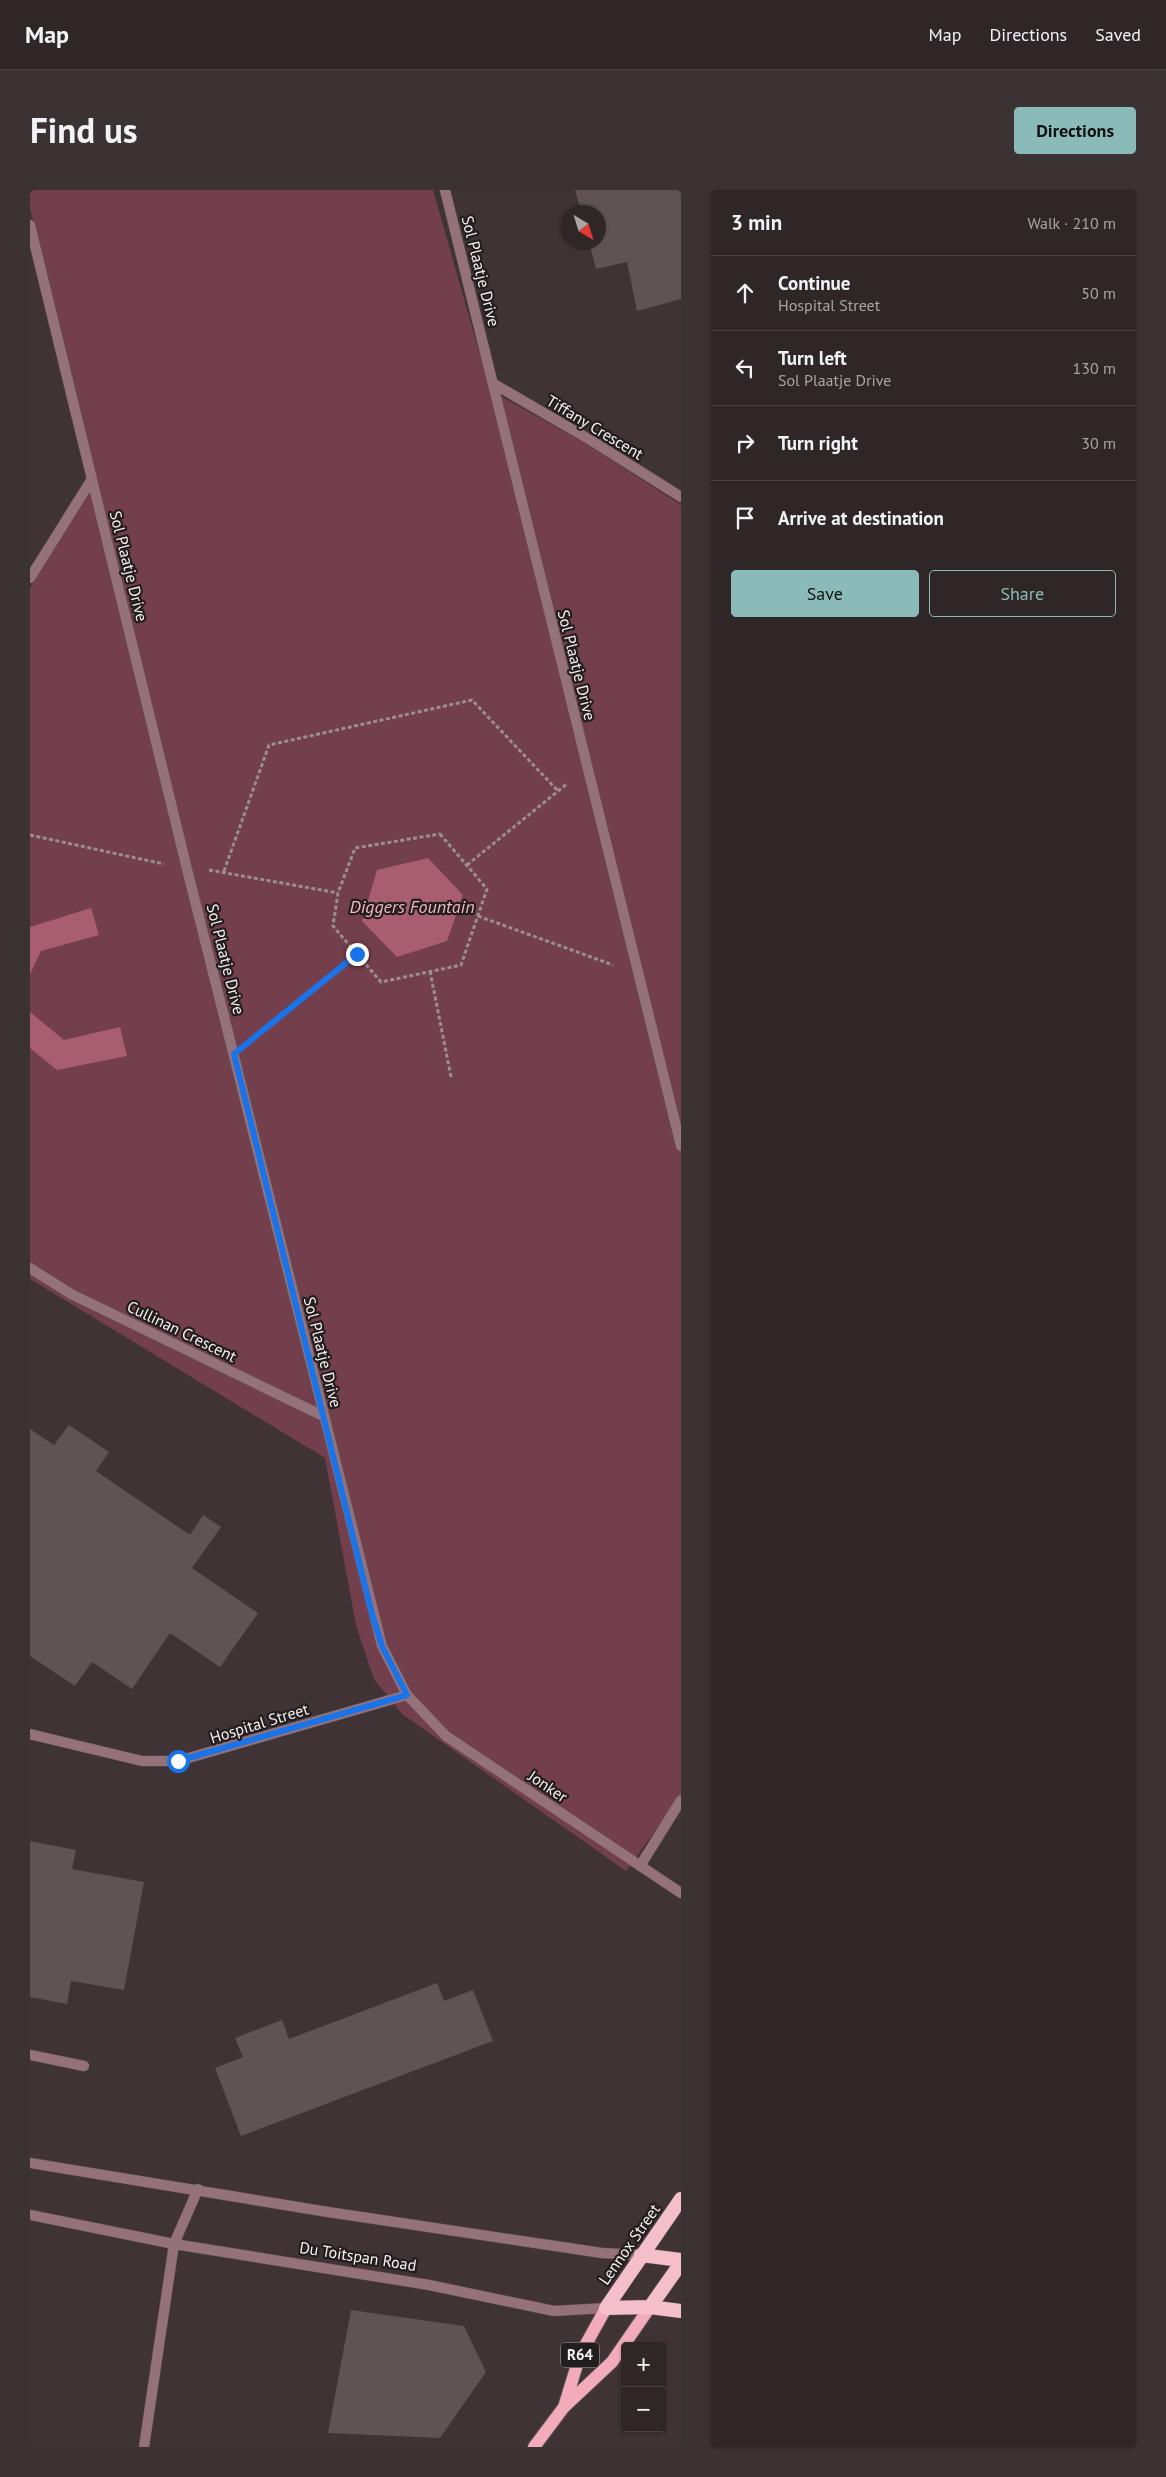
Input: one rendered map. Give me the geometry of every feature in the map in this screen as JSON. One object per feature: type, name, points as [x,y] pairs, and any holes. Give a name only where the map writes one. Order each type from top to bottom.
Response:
[{"type":"highway","name":"Lennox Street","points":[[606,2308],[681,2199]]},
{"type":"highway","points":[[641,2255],[681,2261],[650,2307]]},
{"type":"highway","name":"Du Toitspan Road","points":[[606,2308],[650,2307],[681,2311]]},
{"type":"main road","name":"R64","points":[[534,2447],[564,2407],[612,2362],[650,2307]]},
{"type":"main road","name":"R64","points":[[564,2407],[580,2355],[606,2308]]},
{"type":"street","name":"Sol Plaatje Drive","points":[[445,190],[681,1146]]},
{"type":"street","name":"Sol Plaatje Drive","points":[[30,226],[372,1614],[382,1646],[407,1695]]},
{"type":"street","name":"Tiffany Crescent","points":[[494,384],[592,441],[681,497]]},
{"type":"street","points":[[30,578],[92,479]]},
{"type":"street","name":"Cullinan Crescent","points":[[30,1268],[78,1298],[323,1416]]},
{"type":"street","name":"Hospital Street","points":[[30,1734],[142,1761],[178,1761],[407,1695]]},
{"type":"street","name":"Jonker","points":[[407,1695],[446,1736],[681,1893]]},
{"type":"street","points":[[640,1866],[681,1800]]},
{"type":"street","points":[[30,2055],[84,2066]]},
{"type":"street","points":[[30,2163],[198,2189],[328,2212],[573,2249],[641,2255]]},
{"type":"street","points":[[144,2447],[174,2244],[198,2189]]},
{"type":"street","name":"Du Toitspan Road","points":[[30,2215],[174,2244],[429,2285],[554,2311],[606,2308]]},
{"type":"path","points":[[224,871],[269,745],[472,700],[558,791]]},
{"type":"path","points":[[467,865],[587,766]]},
{"type":"path","points":[[440,834],[467,865],[487,890],[461,965],[381,982],[333,926],[338,893],[355,848],[440,834]]},
{"type":"path","points":[[478,916],[638,974]]},
{"type":"path","points":[[234,1054],[357,954]]},
{"type":"path","points":[[430,972],[451,1076]]},
{"type":"shaded area","points":[[30,190],[433,190],[490,390],[590,446],[681,505],[681,1795],[626,1871],[402,1714],[374,1679],[356,1625],[325,1458],[30,1279],[30,588],[96,483],[30,208]]},
{"type":"water","name":"Diggers Fountain","points":[[428,858],[463,895],[447,941],[397,957],[362,921],[377,870]]},
{"type":"water","points":[[91,908],[99,935],[41,951],[30,974],[30,927]]},
{"type":"water","points":[[30,1012],[64,1040],[120,1027],[127,1056],[57,1070],[30,1048]]},
{"type":"building","points":[[575,190],[681,190],[681,299],[637,311],[627,262],[596,269],[591,250],[606,250],[606,205],[579,205]]},
{"type":"building","points":[[69,1425],[109,1452],[96,1471],[190,1535],[203,1515],[221,1527],[192,1568],[258,1613],[220,1667],[170,1633],[132,1689],[92,1662],[75,1686],[30,1656],[30,1429],[54,1445]]},
{"type":"building","points":[[30,1841],[76,1850],[72,1869],[144,1882],[124,1990],[71,1981],[67,2004],[30,1997]]},
{"type":"building","points":[[437,1983],[444,2001],[473,1990],[493,2041],[241,2136],[215,2068],[243,2057],[235,2038],[282,2020],[289,2039]]},
{"type":"building","points":[[351,2310],[464,2326],[486,2372],[440,2438],[328,2433]]},
{"type":"route","points":[[178,1761],[407,1695],[382,1646],[372,1614],[234,1054],[357,954]]}]
